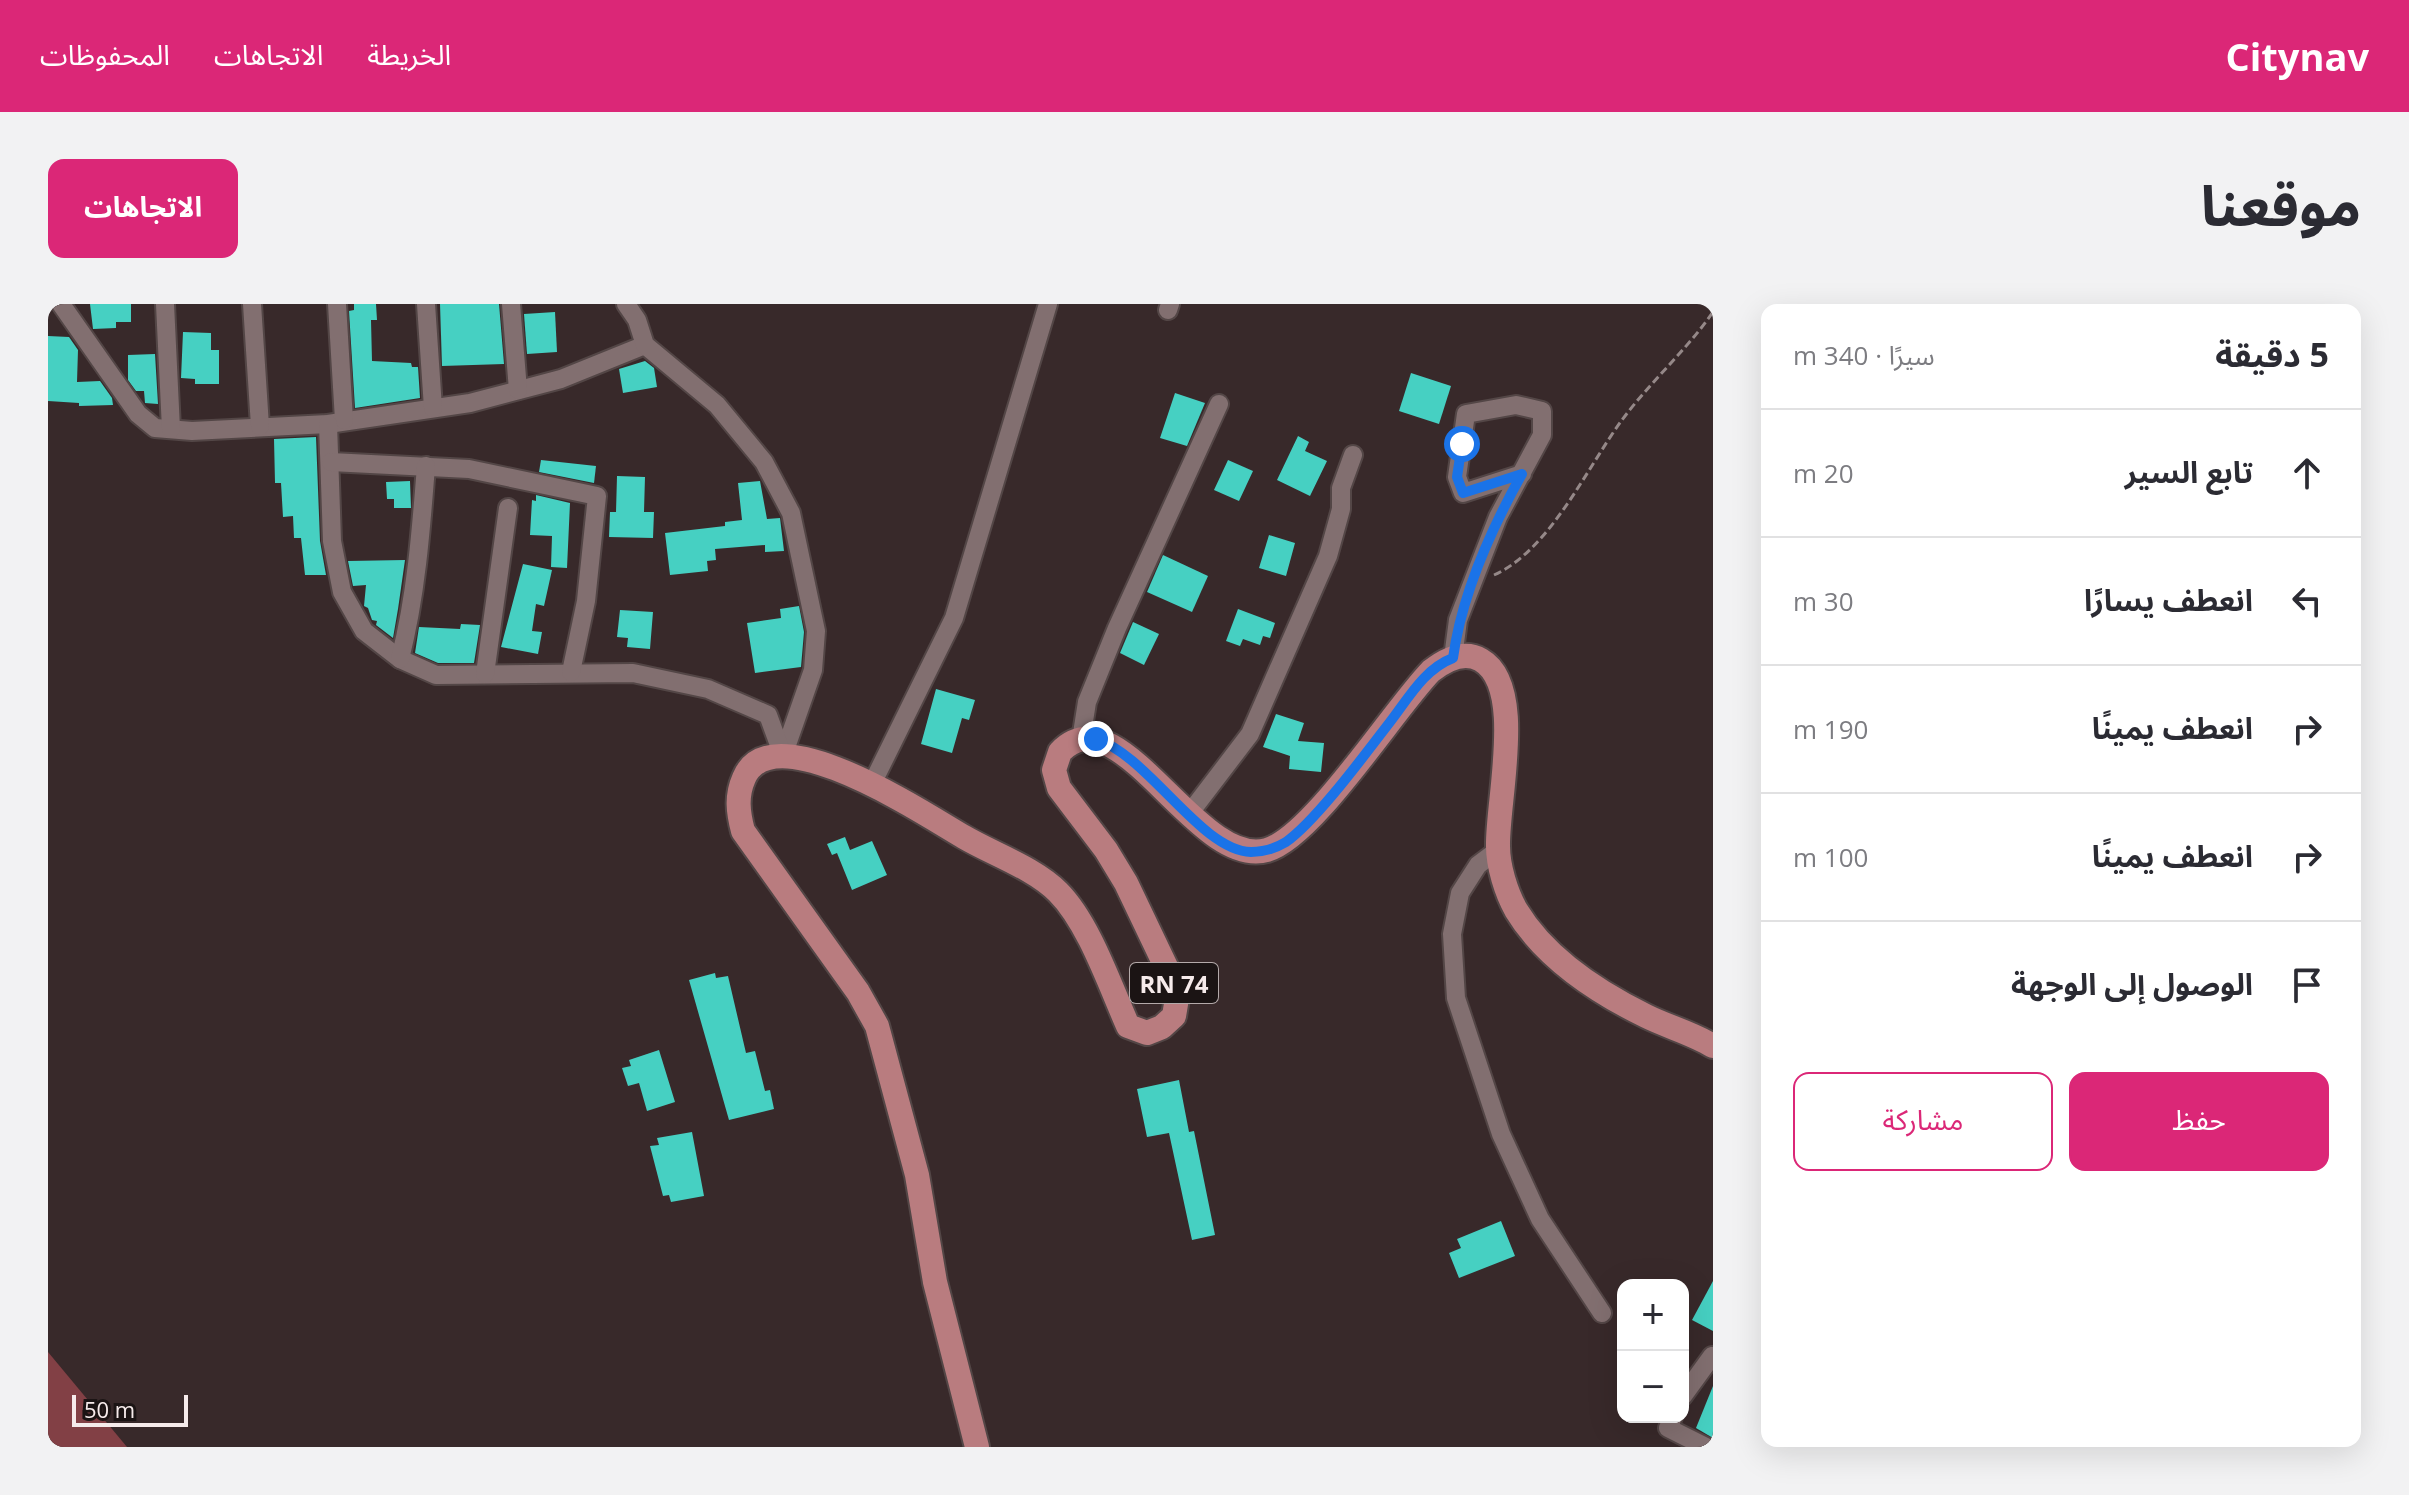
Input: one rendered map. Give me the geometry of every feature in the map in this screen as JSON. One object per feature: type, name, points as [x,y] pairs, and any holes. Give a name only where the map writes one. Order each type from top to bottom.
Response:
[{"type":"main road","points":[[1081,740],[1110,744],[1223,843],[1248,852],[1267,851],[1285,842],[1358,762],[1420,682],[1453,658],[1477,657],[1491,666],[1502,685],[1505,742],[1498,850],[1516,909],[1551,952],[1590,986],[1713,1046]]},
{"type":"main road","name":"RN 74","points":[[783,756],[802,757],[872,784],[1057,891],[1071,908],[1128,1026],[1140,1032],[1153,1031],[1174,1016],[1178,1004],[1174,981],[1126,883],[1055,779],[1054,770],[1060,752],[1081,740]]},
{"type":"main road","points":[[783,756],[760,759],[746,773],[737,808],[743,831],[858,992],[877,1026],[917,1175],[935,1282],[977,1447]]},
{"type":"street","points":[[165,304],[171,429]]},
{"type":"street","points":[[252,304],[260,426]]},
{"type":"street","points":[[337,304],[336,422],[331,462],[332,541],[342,592],[364,631],[400,659],[436,675],[633,673],[708,689],[768,715],[783,756]]},
{"type":"street","points":[[426,304],[433,408]]},
{"type":"street","points":[[511,304],[518,390]]},
{"type":"street","points":[[626,304],[637,320],[645,345],[717,405],[764,462],[791,513],[816,631],[813,670],[783,756]]},
{"type":"street","points":[[872,784],[954,618],[1048,304]]},
{"type":"street","points":[[67,308],[138,414],[155,428],[336,422],[433,408],[561,379],[645,345]]},
{"type":"street","points":[[1081,740],[1087,702],[1105,658],[1219,404]]},
{"type":"street","points":[[1453,658],[1458,620],[1498,517],[1522,474],[1542,435],[1542,411],[1516,405],[1466,414],[1457,477],[1463,493],[1522,474]]},
{"type":"street","points":[[1189,814],[1229,766],[1256,721],[1328,556],[1341,509],[1341,488],[1353,455]]},
{"type":"street","points":[[331,462],[469,469],[597,496],[586,601],[571,672]]},
{"type":"street","points":[[400,659],[409,624],[426,466]]},
{"type":"street","points":[[485,674],[508,508]]},
{"type":"street","points":[[1498,850],[1478,865],[1460,893],[1452,934],[1456,998],[1501,1134],[1540,1219],[1602,1313]]},
{"type":"street","points":[[1689,1388],[1712,1356]]},
{"type":"street","points":[[1670,1423],[1668,1428],[1706,1447]]},
{"type":"path","points":[[1472,585],[1506,570],[1538,542],[1623,419],[1713,312]]},
{"type":"shaded area","points":[[48,1352],[127,1447],[48,1447]]},
{"type":"building","points":[[90,304],[131,304],[131,322],[116,322],[116,328],[93,329]]},
{"type":"building","points":[[354,304],[376,304],[377,320],[371,320],[372,361],[411,363],[412,367],[418,367],[420,398],[355,408],[349,311],[354,310]]},
{"type":"building","points":[[440,304],[499,304],[504,364],[442,366]]},
{"type":"building","points":[[555,312],[557,352],[527,354],[524,314]]},
{"type":"building","points":[[183,332],[211,333],[211,350],[219,350],[219,384],[195,384],[195,379],[181,378]]},
{"type":"building","points":[[48,336],[69,337],[78,350],[77,382],[100,381],[112,398],[113,405],[79,406],[79,403],[48,401]]},
{"type":"building","points":[[155,354],[158,404],[145,403],[144,391],[136,391],[128,380],[128,355]]},
{"type":"building","points":[[645,361],[654,368],[657,387],[623,393],[619,369]]},
{"type":"building","points":[[1411,373],[1451,386],[1439,424],[1399,411]]},
{"type":"building","points":[[1175,393],[1205,403],[1187,446],[1160,438]]},
{"type":"building","points":[[1298,436],[1309,442],[1305,451],[1327,461],[1310,496],[1277,480]]},
{"type":"building","points":[[316,437],[320,541],[326,575],[305,575],[301,538],[294,538],[293,516],[283,517],[281,483],[275,483],[274,439]]},
{"type":"building","points":[[541,460],[596,466],[594,483],[539,472]]},
{"type":"building","points":[[1228,460],[1253,471],[1239,501],[1214,490]]},
{"type":"building","points":[[617,476],[645,477],[644,512],[654,512],[653,538],[609,537],[610,512],[616,512]]},
{"type":"building","points":[[410,481],[411,508],[394,508],[394,499],[387,499],[386,482]]},
{"type":"building","points":[[760,481],[767,519],[780,518],[784,551],[765,552],[765,545],[715,549],[716,560],[707,561],[708,571],[670,575],[665,533],[725,526],[725,522],[742,520],[738,483]]},
{"type":"building","points":[[536,495],[570,503],[567,568],[551,567],[552,536],[530,535],[532,500],[536,501]]},
{"type":"building","points":[[1269,535],[1295,543],[1286,576],[1259,568]]},
{"type":"building","points":[[1163,555],[1208,576],[1192,612],[1147,592]]},
{"type":"building","points":[[405,560],[393,638],[376,625],[377,621],[372,620],[368,608],[364,606],[366,585],[353,586],[348,561]]},
{"type":"building","points":[[523,564],[552,570],[544,606],[536,604],[532,631],[542,632],[538,654],[501,647]]},
{"type":"building","points":[[799,606],[804,632],[801,667],[755,673],[747,623],[781,618],[780,609]]},
{"type":"building","points":[[1238,609],[1275,623],[1270,638],[1263,636],[1260,645],[1243,639],[1240,646],[1226,641]]},
{"type":"building","points":[[620,610],[653,612],[650,649],[627,647],[628,638],[617,637]]},
{"type":"building","points":[[1133,622],[1159,634],[1144,665],[1120,653]]},
{"type":"building","points":[[461,624],[480,625],[474,663],[438,663],[415,653],[419,627],[460,629]]},
{"type":"building","points":[[936,689],[975,700],[969,720],[962,718],[952,753],[921,744]]},
{"type":"building","points":[[1276,714],[1304,723],[1298,741],[1324,743],[1321,772],[1289,769],[1290,756],[1263,747]]},
{"type":"building","points":[[845,837],[850,850],[872,841],[887,875],[852,890],[837,853],[832,855],[827,844]]},
{"type":"building","points":[[715,973],[716,978],[728,976],[746,1053],[755,1051],[765,1091],[770,1090],[774,1109],[729,1120],[689,980]]},
{"type":"building","points":[[659,1050],[675,1102],[647,1111],[639,1083],[628,1086],[622,1068],[631,1066],[629,1060]]},
{"type":"building","points":[[1179,1080],[1189,1132],[1194,1131],[1215,1235],[1192,1240],[1169,1133],[1147,1137],[1137,1089]]},
{"type":"building","points":[[692,1132],[704,1196],[671,1202],[669,1195],[663,1196],[650,1146],[659,1145],[657,1138]]},
{"type":"building","points":[[1501,1221],[1515,1256],[1459,1278],[1449,1253],[1461,1248],[1457,1239]]},
{"type":"building","points":[[1713,1281],[1713,1331],[1692,1320]]},
{"type":"building","points":[[1713,1386],[1713,1438],[1696,1428]]},
{"type":"route","points":[[1096,739],[1124,754],[1223,843],[1248,852],[1267,851],[1285,842],[1358,762],[1420,682],[1443,662],[1453,658],[1458,620],[1498,517],[1522,474],[1463,493],[1457,477],[1462,444]]}]
